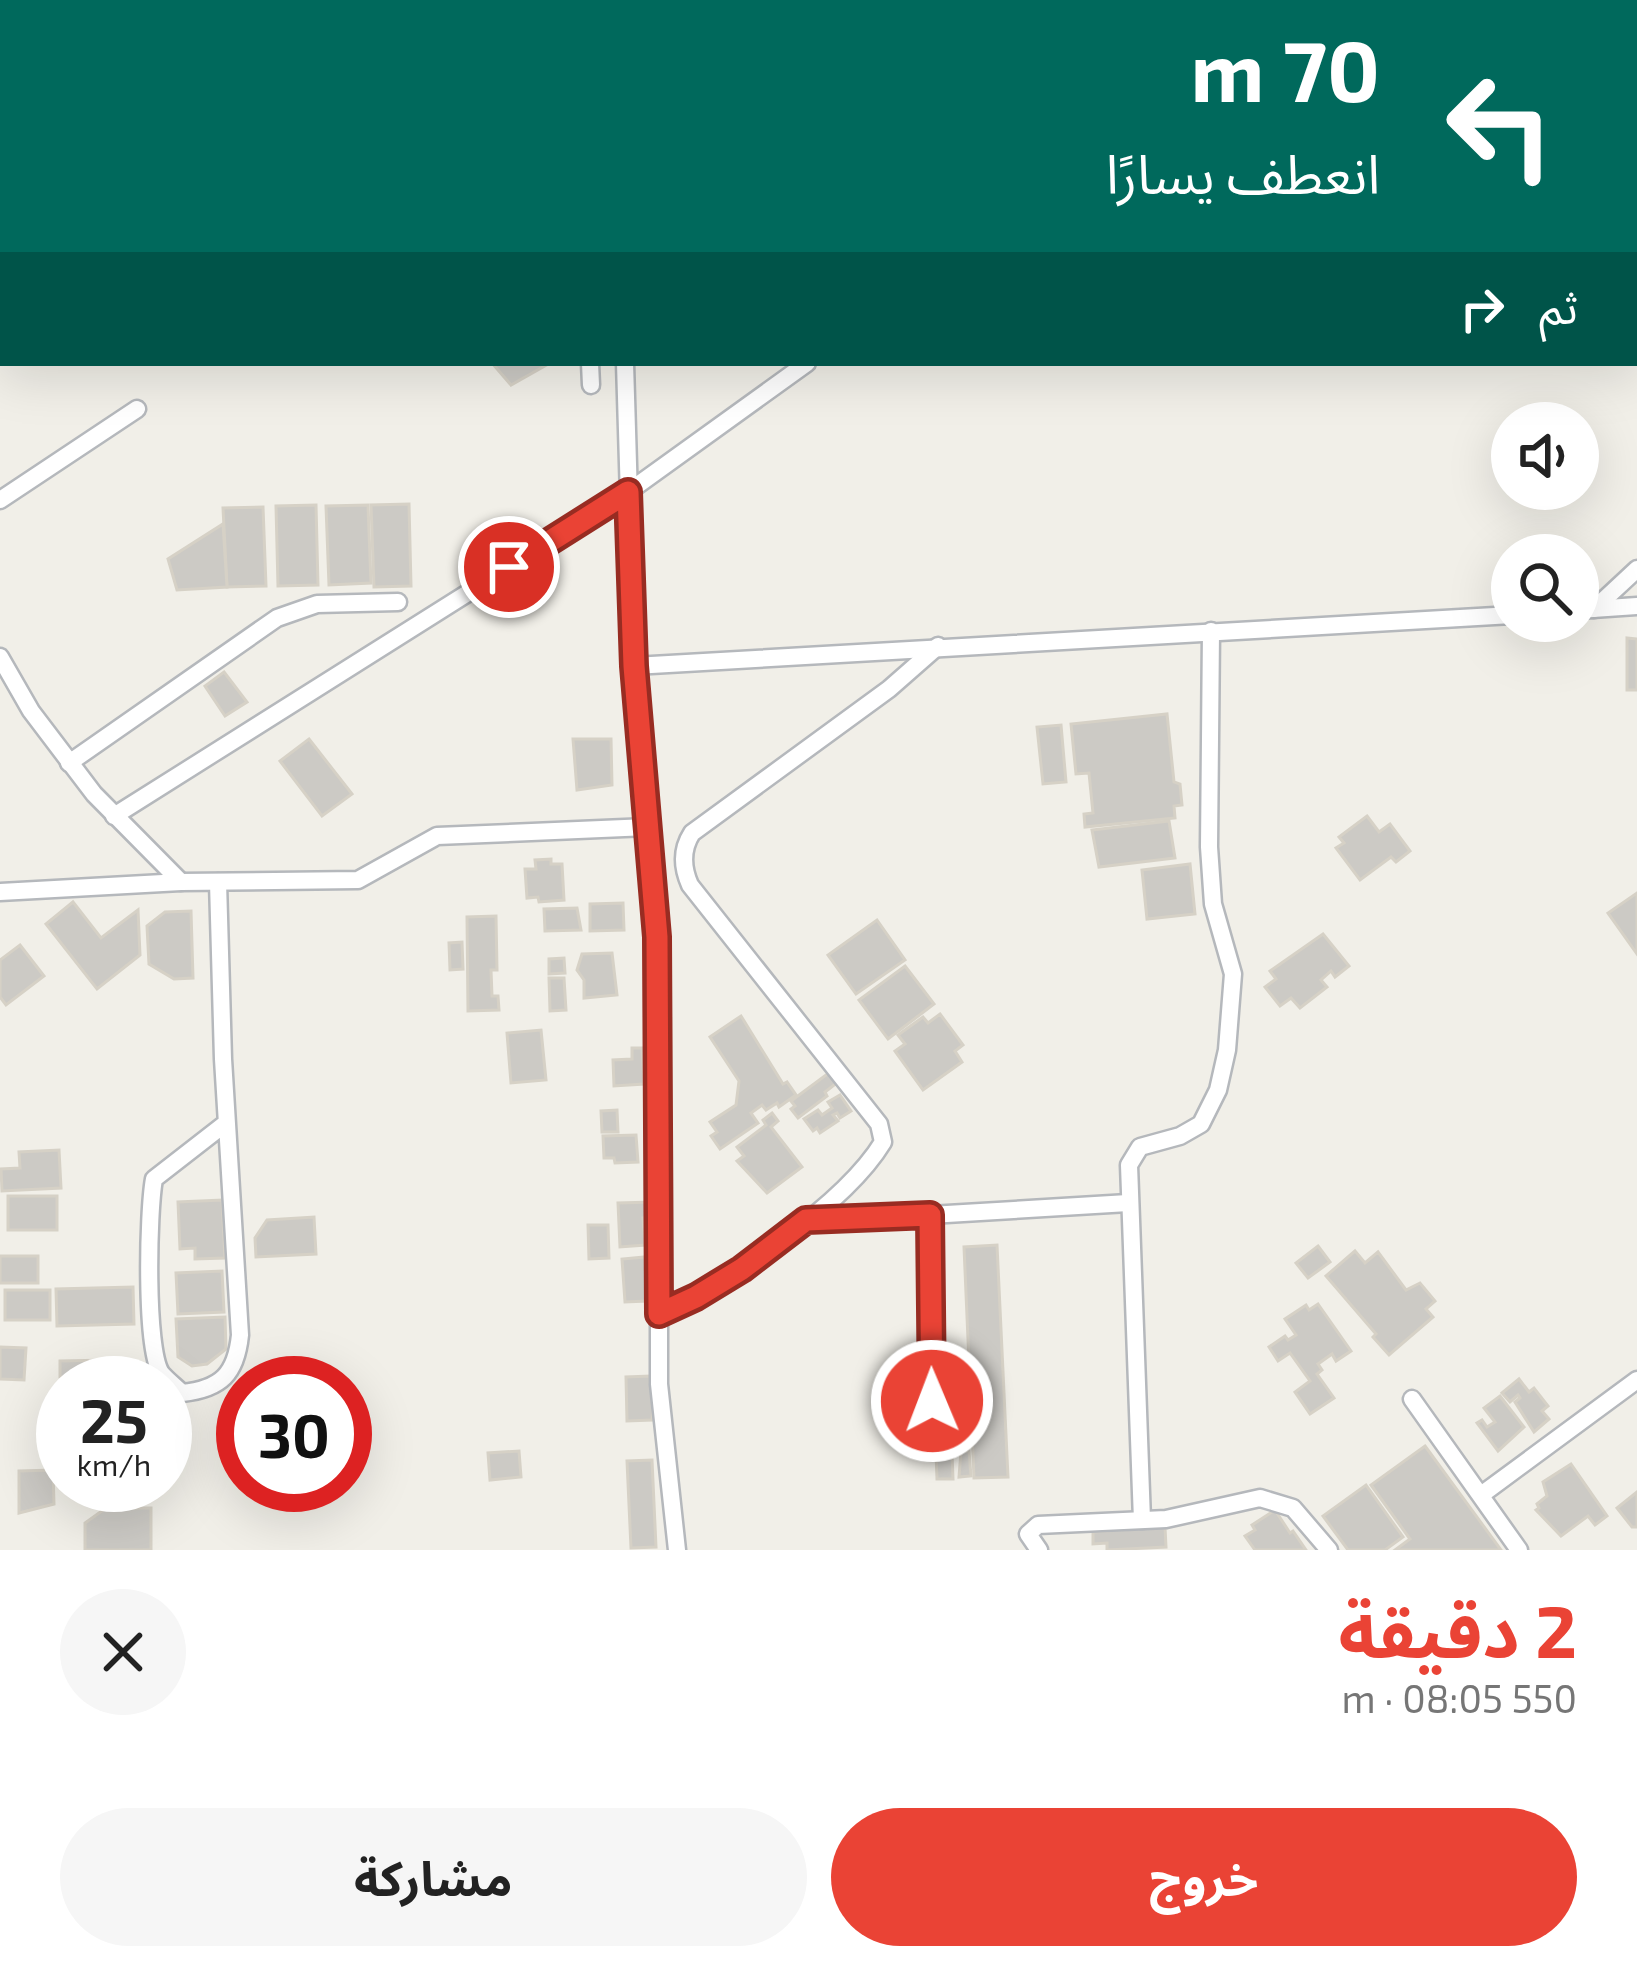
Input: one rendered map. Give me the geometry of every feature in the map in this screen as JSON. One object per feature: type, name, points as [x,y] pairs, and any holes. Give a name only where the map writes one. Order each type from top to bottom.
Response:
[{"type":"street","points":[[590,366],[591,385]]},
{"type":"street","points":[[626,366],[634,666],[655,898],[659,1014],[659,1384],[677,1550]]},
{"type":"street","points":[[114,816],[628,492],[803,366]]},
{"type":"street","points":[[0,500],[137,409]]},
{"type":"street","points":[[1599,600],[1637,569]]},
{"type":"street","points":[[70,763],[277,618],[317,604],[398,602]]},
{"type":"street","points":[[1599,609],[1637,606]]},
{"type":"street","points":[[634,666],[1491,616]]},
{"type":"street","points":[[1142,1520],[1128,1172],[1140,1147],[1180,1136],[1201,1124],[1218,1090],[1227,1050],[1233,974],[1214,904],[1209,847],[1211,631]]},
{"type":"street","points":[[659,1314],[742,1269],[806,1220],[868,1164],[883,1142],[883,1133],[808,1031],[690,885],[684,873],[684,848],[692,833],[889,689],[938,646]]},
{"type":"street","points":[[0,657],[31,711],[70,763],[114,816],[181,882]]},
{"type":"street","points":[[0,892],[363,879],[437,836],[648,827]]},
{"type":"street","points":[[218,882],[226,1124],[240,1335],[237,1362],[224,1380],[208,1390],[182,1393],[159,1370],[148,1289],[150,1200],[154,1179],[226,1124]]},
{"type":"street","points":[[806,1220],[1128,1203]]},
{"type":"street","points":[[930,1215],[932,1401]]},
{"type":"street","points":[[1480,1495],[1637,1380]]},
{"type":"street","points":[[1412,1399],[1520,1550]]},
{"type":"street","points":[[1039,1550],[1028,1538],[1033,1526],[1142,1520],[1271,1499],[1305,1516],[1329,1550]]},
{"type":"building","points":[[495,366],[545,366],[511,385]]},
{"type":"building","points":[[409,504],[411,586],[374,587],[371,505]]},
{"type":"building","points":[[316,505],[318,585],[278,586],[276,506]]},
{"type":"building","points":[[368,505],[371,583],[329,585],[326,506]]},
{"type":"building","points":[[263,507],[266,586],[227,587],[223,508]]},
{"type":"building","points":[[223,524],[227,587],[177,590],[168,559]]},
{"type":"building","points":[[1627,638],[1637,639],[1637,690],[1627,690]]},
{"type":"building","points":[[224,672],[247,702],[225,716],[205,686]]},
{"type":"building","points":[[1167,714],[1174,782],[1180,784],[1182,805],[1174,806],[1175,818],[1085,827],[1084,814],[1093,813],[1089,773],[1076,774],[1071,724]]},
{"type":"building","points":[[1061,725],[1066,782],[1043,784],[1037,727]]},
{"type":"building","points":[[309,739],[352,794],[322,816],[280,761]]},
{"type":"building","points":[[573,739],[611,739],[612,785],[577,790]]},
{"type":"building","points":[[1367,816],[1379,832],[1390,824],[1410,851],[1396,862],[1391,857],[1360,880],[1336,848],[1344,843],[1339,837]]},
{"type":"building","points":[[1169,821],[1175,858],[1099,867],[1092,830]]},
{"type":"building","points":[[551,859],[551,864],[562,864],[564,900],[527,898],[525,869],[536,869],[535,860]]},
{"type":"building","points":[[1190,864],[1195,914],[1147,919],[1142,870]]},
{"type":"building","points":[[1637,893],[1637,954],[1608,913]]},
{"type":"building","points":[[73,902],[101,938],[138,910],[140,955],[97,989],[46,924]]},
{"type":"building","points":[[623,903],[624,930],[590,931],[590,904]]},
{"type":"building","points":[[577,908],[581,930],[545,931],[544,909]]},
{"type":"building","points":[[191,911],[193,978],[174,979],[149,964],[147,926],[165,912]]},
{"type":"building","points":[[496,916],[497,970],[491,970],[492,996],[498,996],[499,1010],[468,1011],[467,917]]},
{"type":"building","points":[[877,920],[905,960],[856,994],[828,955]]},
{"type":"building","points":[[1323,934],[1349,966],[1335,977],[1331,971],[1321,980],[1327,987],[1300,1008],[1291,998],[1280,1006],[1265,987],[1276,979],[1270,971]]},
{"type":"building","points":[[462,942],[463,969],[450,970],[449,943]]},
{"type":"building","points":[[20,945],[44,976],[6,1005],[0,997],[0,960]]},
{"type":"building","points":[[612,953],[617,995],[584,998],[584,980],[577,970],[582,954]]},
{"type":"building","points":[[564,958],[565,973],[549,974],[549,959]]},
{"type":"building","points":[[905,966],[934,1004],[888,1039],[859,1000]]},
{"type":"building","points":[[549,978],[564,978],[566,1010],[550,1011]]},
{"type":"building","points":[[940,1014],[963,1045],[955,1051],[962,1062],[923,1090],[895,1051],[905,1044],[898,1035],[923,1017],[928,1023]]},
{"type":"building","points":[[741,1016],[783,1084],[787,1082],[796,1095],[779,1107],[777,1103],[766,1110],[762,1105],[751,1113],[758,1123],[720,1149],[711,1136],[717,1132],[710,1122],[736,1105],[739,1081],[710,1037]]},
{"type":"building","points":[[541,1030],[546,1080],[511,1083],[507,1033]]},
{"type":"building","points":[[632,1048],[642,1048],[644,1084],[614,1086],[613,1060],[632,1059]]},
{"type":"building","points":[[830,1072],[838,1082],[798,1118],[791,1101]]},
{"type":"building","points":[[840,1095],[851,1111],[840,1118],[833,1115],[838,1121],[820,1133],[817,1128],[813,1131],[804,1119],[818,1110],[822,1115],[832,1108],[828,1102]]},
{"type":"building","points":[[617,1110],[618,1132],[602,1132],[601,1111]]},
{"type":"building","points":[[772,1113],[778,1121],[771,1127],[802,1167],[767,1193],[737,1161],[744,1156],[737,1147],[766,1125],[763,1120]]},
{"type":"building","points":[[636,1135],[638,1162],[615,1163],[614,1158],[604,1158],[603,1136]]},
{"type":"building","points":[[59,1150],[61,1188],[2,1191],[1,1169],[20,1168],[19,1152]]},
{"type":"building","points":[[8,1196],[57,1196],[57,1230],[8,1230]]},
{"type":"building","points":[[222,1200],[225,1258],[195,1259],[195,1248],[180,1249],[178,1202]]},
{"type":"building","points":[[653,1202],[654,1218],[643,1218],[645,1245],[620,1247],[618,1203]]},
{"type":"building","points":[[314,1217],[316,1254],[256,1257],[255,1238],[267,1220]]},
{"type":"building","points":[[588,1225],[608,1225],[609,1258],[589,1259]]},
{"type":"building","points":[[997,1245],[1008,1477],[974,1478],[964,1247]]},
{"type":"building","points":[[1318,1246],[1330,1262],[1308,1278],[1296,1263]]},
{"type":"building","points":[[1355,1251],[1365,1263],[1378,1252],[1406,1290],[1420,1283],[1435,1301],[1426,1309],[1433,1317],[1389,1355],[1326,1276]]},
{"type":"building","points":[[0,1256],[38,1256],[38,1283],[0,1283]]},
{"type":"building","points":[[645,1257],[647,1301],[625,1302],[622,1259]]},
{"type":"building","points":[[222,1271],[224,1312],[178,1314],[176,1273]]},
{"type":"building","points":[[133,1287],[134,1324],[57,1326],[56,1289]]},
{"type":"building","points":[[5,1290],[50,1290],[50,1320],[5,1320]]},
{"type":"building","points":[[1318,1304],[1351,1351],[1336,1361],[1332,1354],[1318,1364],[1322,1370],[1317,1374],[1334,1398],[1310,1414],[1295,1392],[1310,1381],[1290,1353],[1278,1361],[1269,1347],[1296,1335],[1285,1319],[1306,1305],[1309,1310]]},
{"type":"building","points":[[225,1317],[226,1349],[207,1364],[192,1366],[192,1356],[178,1356],[176,1319]]},
{"type":"building","points":[[0,1347],[26,1348],[24,1380],[0,1379]]},
{"type":"building","points":[[650,1376],[650,1382],[655,1382],[652,1420],[627,1421],[626,1377]]},
{"type":"building","points":[[1519,1379],[1529,1392],[1534,1388],[1548,1406],[1542,1411],[1549,1419],[1534,1432],[1515,1402],[1518,1395],[1510,1402],[1502,1393]]},
{"type":"building","points":[[1500,1396],[1524,1427],[1498,1451],[1477,1423],[1482,1420],[1487,1427],[1495,1422],[1484,1408]]},
{"type":"building","points":[[1425,1446],[1501,1550],[1395,1550],[1410,1539],[1371,1485]]},
{"type":"building","points":[[519,1451],[521,1477],[490,1480],[488,1453]]},
{"type":"building","points":[[961,1451],[969,1451],[971,1476],[959,1477]]},
{"type":"building","points":[[936,1453],[952,1453],[953,1479],[937,1479]]},
{"type":"building","points":[[652,1460],[656,1547],[631,1548],[627,1461]]},
{"type":"building","points":[[1571,1464],[1607,1516],[1595,1525],[1588,1516],[1561,1536],[1536,1510],[1547,1496],[1543,1482]]},
{"type":"building","points":[[36,1470],[36,1509],[19,1513],[19,1471]]},
{"type":"building","points":[[1366,1485],[1403,1537],[1385,1550],[1348,1550],[1323,1516]]},
{"type":"building","points":[[1637,1492],[1637,1527],[1632,1527],[1617,1508]]},
{"type":"building","points":[[1275,1510],[1306,1550],[1255,1550],[1245,1536],[1255,1530],[1252,1525]]},
{"type":"building","points":[[100,1512],[151,1512],[151,1550],[85,1550],[85,1523]]},
{"type":"building","points":[[1165,1527],[1166,1547],[1107,1550],[1107,1543],[1093,1544],[1093,1532]]},
{"type":"route","points":[[509,567],[628,492],[634,666],[657,937],[659,1314],[742,1269],[806,1220],[930,1215],[932,1401]]}]
